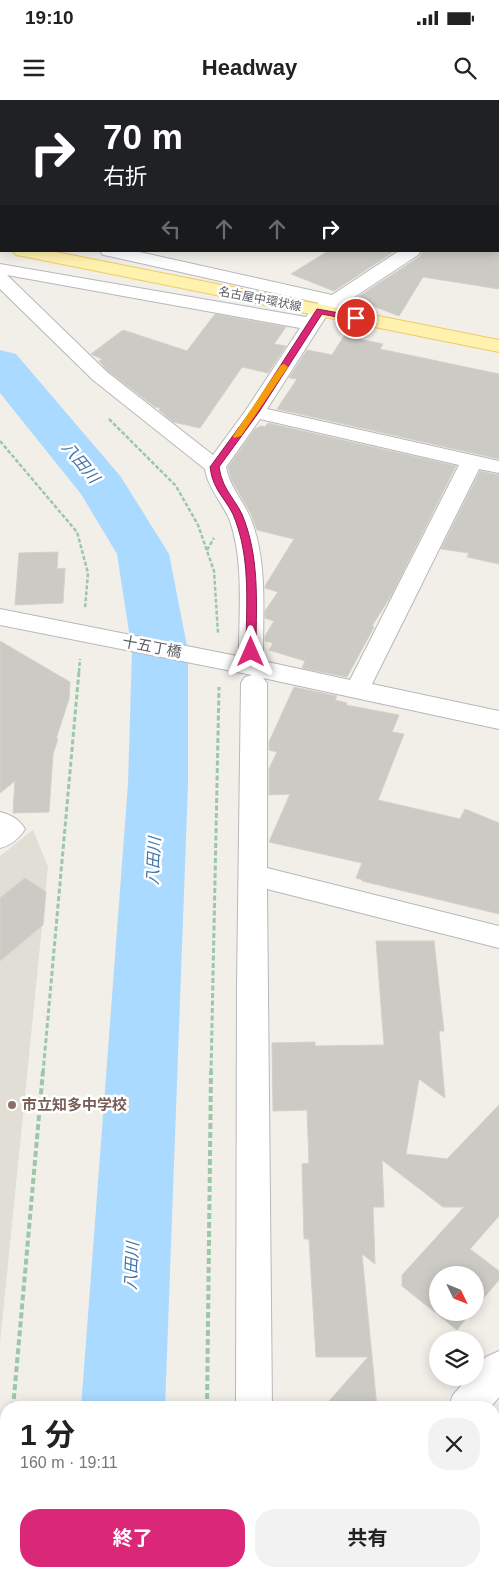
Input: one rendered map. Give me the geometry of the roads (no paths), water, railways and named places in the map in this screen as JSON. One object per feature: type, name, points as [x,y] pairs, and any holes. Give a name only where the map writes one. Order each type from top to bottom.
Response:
[{"type":"main road","name":"名古屋中環状線","points":[[27,252],[499,346]]},
{"type":"street","points":[[112,252],[322,312]]},
{"type":"street","points":[[251,652],[251,568],[240,520],[216,481],[215,467],[255,412],[322,312],[411,252]]},
{"type":"street","points":[[0,270],[12,270],[322,312]]},
{"type":"street","points":[[0,279],[100,376],[215,467]]},
{"type":"street","points":[[255,412],[499,467]]},
{"type":"street","points":[[357,690],[472,461]]},
{"type":"street","name":"十五丁橋","points":[[2,619],[215,659],[499,720]]},
{"type":"street","points":[[254,683],[252,985],[254,1401]]},
{"type":"street","points":[[0,822],[11,829],[0,838]]},
{"type":"street","points":[[254,875],[499,937]]},
{"type":"street","points":[[472,1401],[499,1369]]},
{"type":"waterway","name":"八田川","points":[[0,364],[103,488],[143,554],[160,651],[158,784],[123,1401]]},
{"type":"place","name":"市立知多中学校","points":[[12,1105]]}]
